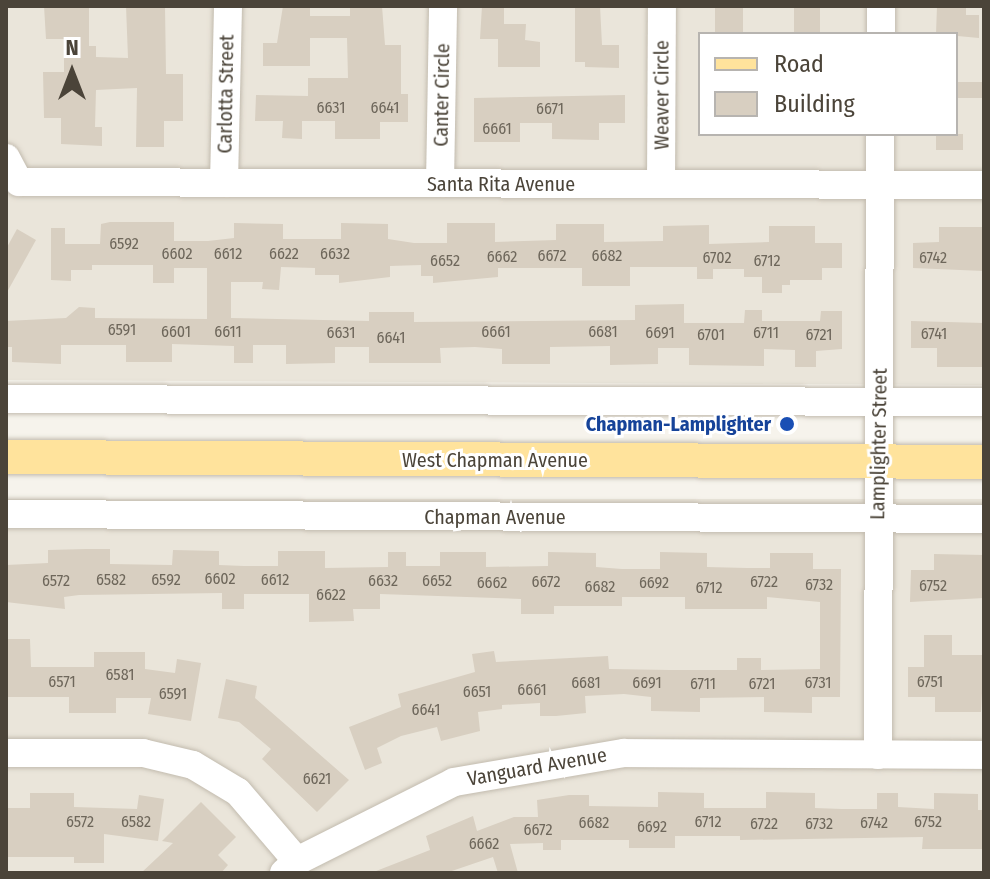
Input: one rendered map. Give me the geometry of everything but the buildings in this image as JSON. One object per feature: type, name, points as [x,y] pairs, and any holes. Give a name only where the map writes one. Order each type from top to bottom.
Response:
[{"type":"main road","name":"West Chapman Avenue","points":[[6,457],[984,462]]},
{"type":"street","name":"Carlotta Street","points":[[224,183],[228,6]]},
{"type":"street","name":"Canter Circle","points":[[440,183],[443,6]]},
{"type":"street","name":"Weaver Circle","points":[[661,184],[662,6]]},
{"type":"street","points":[[881,6],[881,32]]},
{"type":"street","name":"Lamplighter Street","points":[[878,755],[880,136]]},
{"type":"street","name":"Santa Rita Avenue","points":[[12,170],[224,183],[984,185]]},
{"type":"street","points":[[6,399],[984,402]]},
{"type":"street","name":"Chapman Avenue","points":[[6,514],[984,519]]},
{"type":"street","name":"Vanguard Avenue","points":[[6,753],[143,753],[193,765],[238,792],[290,867],[454,782],[624,753],[984,755]]},
{"type":"shaded area","points":[[6,6],[984,6],[984,385],[6,380]]},
{"type":"shaded area","points":[[6,499],[984,499],[984,873],[6,873]]},
{"type":"place","name":"Chapman-Lamplighter","points":[[787,424]]}]
